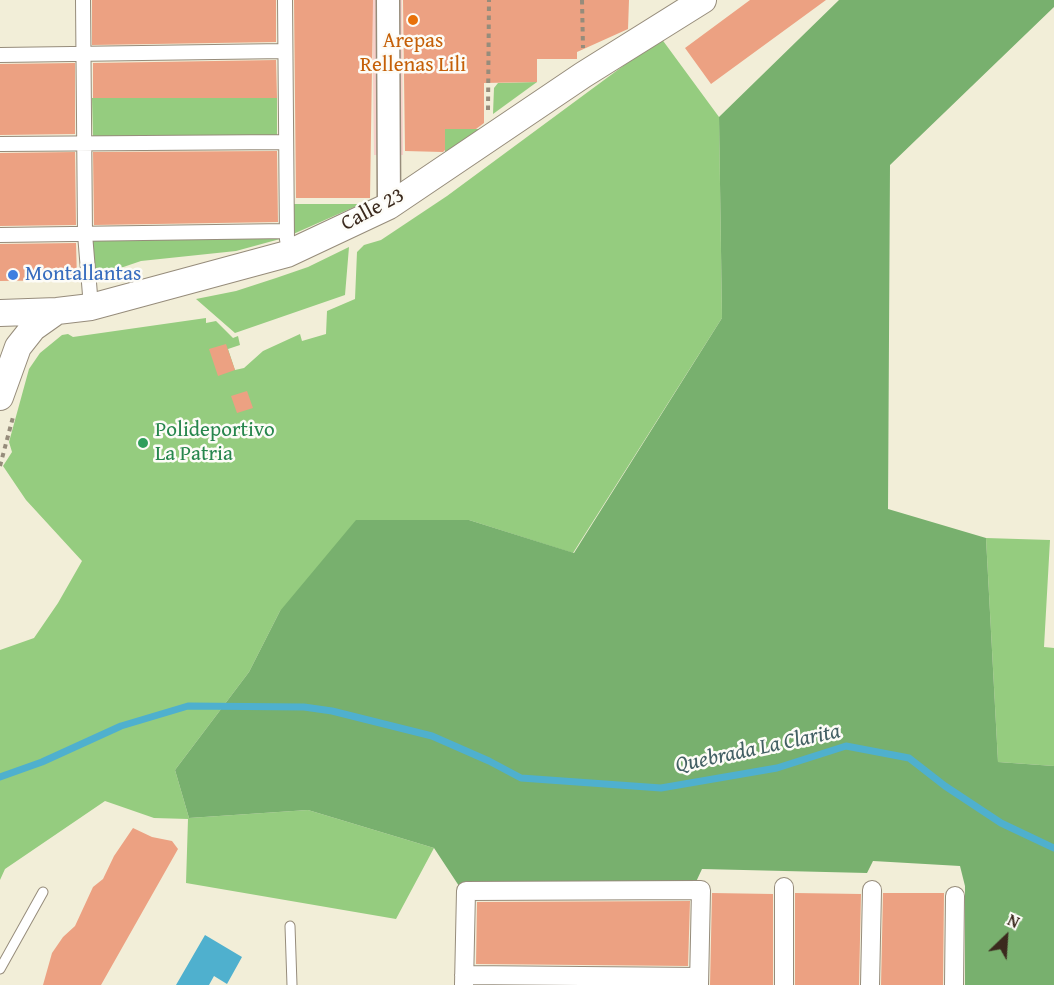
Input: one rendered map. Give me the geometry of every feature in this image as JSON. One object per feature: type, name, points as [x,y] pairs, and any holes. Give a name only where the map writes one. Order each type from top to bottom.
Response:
[{"type":"main road","name":"Calle 23","points":[[0,313],[91,307],[389,206],[584,75],[703,0]]},
{"type":"main road","points":[[0,397],[18,347],[33,327],[57,311]]},
{"type":"street","points":[[82,0],[85,234],[91,307]]},
{"type":"street","points":[[0,235],[85,234],[287,242],[285,0]]},
{"type":"street","points":[[388,0],[389,206]]},
{"type":"street","points":[[0,55],[285,51]]},
{"type":"street","points":[[0,144],[286,142]]},
{"type":"street","points":[[784,887],[784,985]]},
{"type":"street","points":[[700,890],[699,981],[464,980],[466,891],[700,890]]},
{"type":"street","points":[[870,985],[873,890]]},
{"type":"street","points":[[954,985],[955,896]]},
{"type":"lane","points":[[0,969],[43,892]]},
{"type":"lane","points":[[290,926],[292,985]]},
{"type":"path","points":[[488,138],[489,0]]},
{"type":"path","points":[[582,0],[584,75]]},
{"type":"shaded area","points":[[372,0],[402,0],[403,155],[374,155]]},
{"type":"green space","points":[[839,0],[1054,0],[1054,7],[890,165],[888,509],[986,538],[998,762],[1054,766],[1054,985],[965,985],[965,886],[960,866],[873,861],[867,873],[702,869],[695,884],[459,886],[434,848],[308,810],[189,818],[175,770],[249,672],[280,611],[356,520],[469,520],[574,553],[722,318],[719,117]]},
{"type":"green space","points":[[661,38],[719,117],[722,318],[573,553],[469,520],[280,611],[249,672],[175,770],[189,818],[308,810],[434,848],[396,919],[186,883],[188,819],[154,818],[105,801],[5,869],[0,880],[0,650],[34,638],[58,603],[82,561],[26,500],[3,466],[12,452],[9,442],[29,369],[40,353],[62,335],[68,334],[73,337],[206,318],[206,323],[216,321],[233,338],[238,336],[240,345],[228,349],[235,370],[244,368],[263,351],[300,334],[302,341],[326,334],[327,311],[355,299],[357,252],[364,245],[381,240],[447,196]]},
{"type":"green space","points":[[537,82],[493,114],[494,88],[498,83]]},
{"type":"green space","points":[[92,98],[277,98],[277,137],[93,137]]},
{"type":"green space","points":[[445,129],[484,129],[445,152]]},
{"type":"green space","points":[[291,204],[361,204],[291,235]]},
{"type":"green space","points":[[280,234],[280,239],[236,251],[141,261],[91,278],[91,237]]},
{"type":"green space","points":[[349,247],[345,295],[235,333],[196,299],[236,291],[276,278],[308,267]]},
{"type":"green space","points":[[986,538],[1050,540],[1044,647],[1054,648],[1054,766],[998,762]]},
{"type":"water","points":[[205,935],[242,957],[227,984],[214,976],[209,985],[176,985]]},
{"type":"building","points":[[92,0],[276,0],[276,42],[92,45]]},
{"type":"building","points":[[294,0],[373,0],[370,198],[296,198]]},
{"type":"building","points":[[403,0],[629,0],[628,29],[577,52],[577,59],[537,59],[537,82],[484,83],[484,123],[476,129],[445,129],[445,150],[443,152],[405,151]]},
{"type":"building","points":[[750,0],[826,0],[711,84],[685,48]]},
{"type":"building","points":[[276,60],[277,98],[93,98],[93,63]]},
{"type":"building","points":[[75,63],[75,134],[0,135],[0,64]]},
{"type":"building","points":[[277,151],[278,222],[94,225],[93,152]]},
{"type":"building","points":[[75,152],[76,225],[0,226],[0,153]]},
{"type":"building","points":[[76,243],[77,280],[0,281],[0,244]]},
{"type":"building","points":[[226,344],[235,370],[218,376],[209,349]]},
{"type":"building","points":[[247,391],[253,408],[237,413],[231,396]]},
{"type":"building","points":[[133,828],[152,837],[172,841],[178,849],[101,985],[43,985],[52,953],[63,937],[75,926],[93,887],[103,879],[114,856]]},
{"type":"building","points":[[712,893],[773,894],[773,985],[710,985]]},
{"type":"building","points":[[795,893],[861,894],[859,985],[795,985]]},
{"type":"building","points":[[883,893],[944,893],[943,985],[881,985]]},
{"type":"building","points":[[690,901],[688,966],[476,964],[477,902]]},
{"type":"waterway","name":"Quebrada La Clarita","points":[[0,777],[42,762],[121,726],[188,706],[304,707],[332,711],[432,736],[521,778],[661,788],[777,768],[846,746],[909,758],[945,786],[1001,823],[1054,848]]},
{"type":"place","name":"Arepas Rellenas Lili","points":[[413,20]]},
{"type":"place","name":"Montallantas","points":[[13,275]]},
{"type":"place","name":"Polideportivo La Patria","points":[[143,443]]}]
